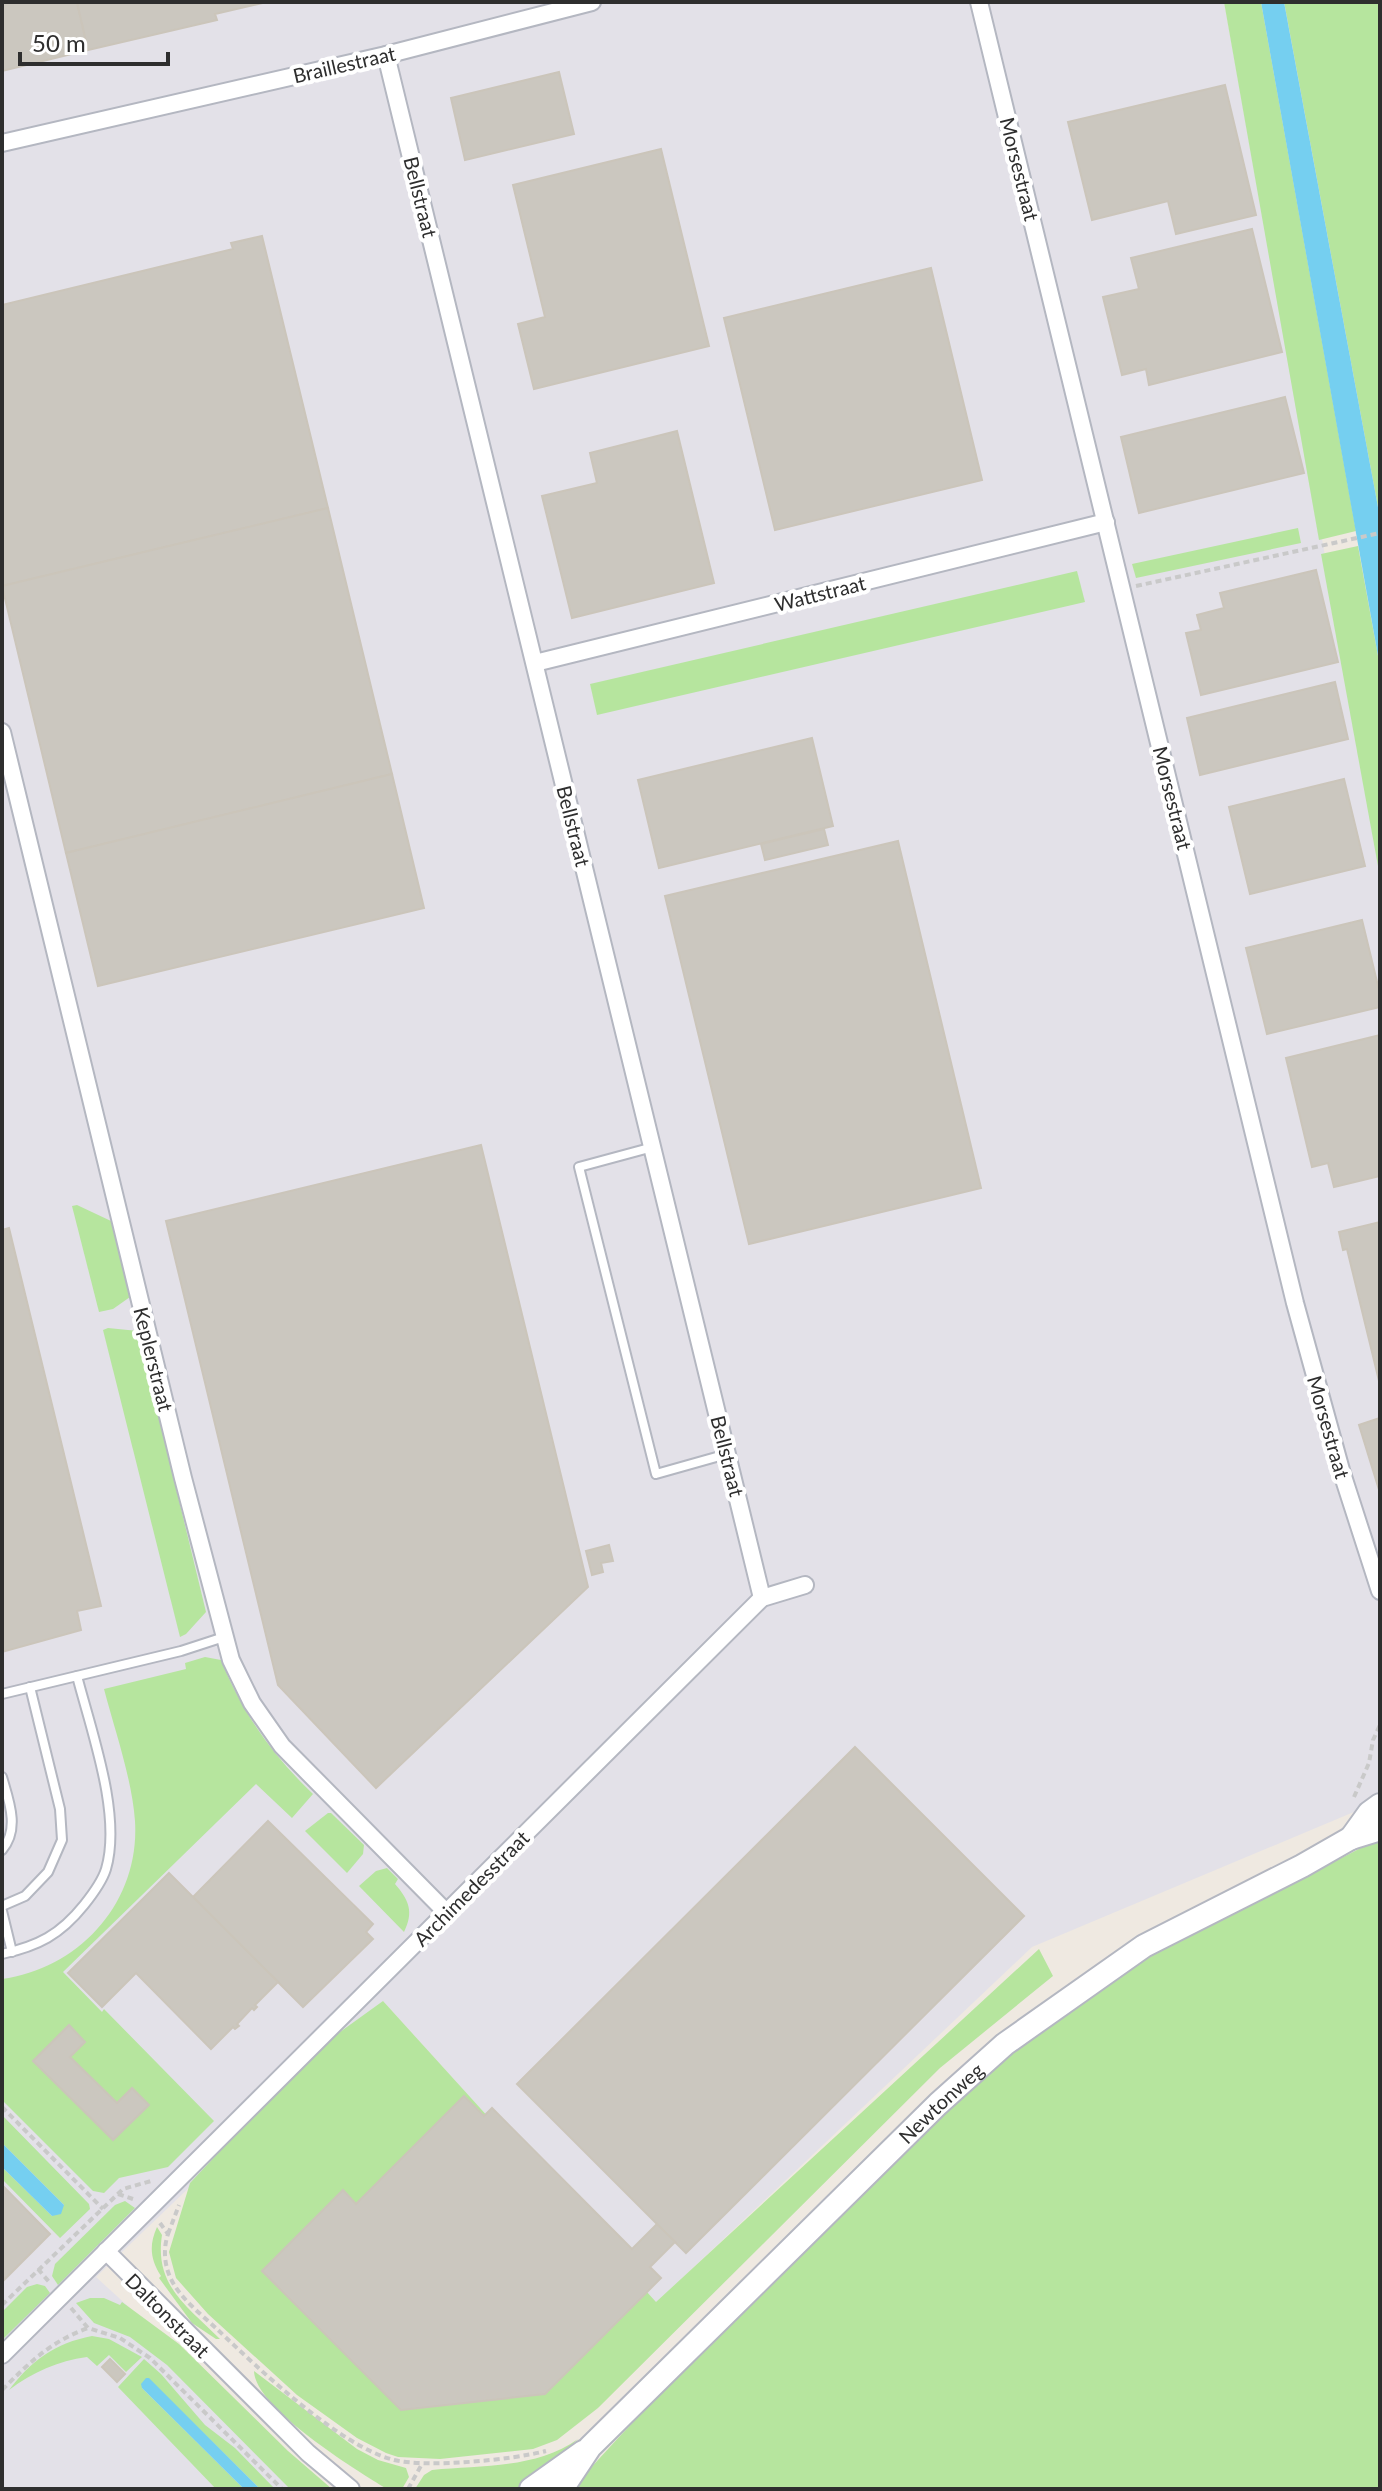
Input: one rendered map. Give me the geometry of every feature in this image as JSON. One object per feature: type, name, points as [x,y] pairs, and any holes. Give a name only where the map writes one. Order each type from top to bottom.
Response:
[{"type":"main road","name":"Newtonweg","points":[[1351,1838],[1369,1813],[1380,1805]]},
{"type":"main road","name":"Newtonweg","points":[[562,2489],[590,2447],[938,2104],[1005,2044],[1144,1946],[1351,1838],[1380,1829]]},
{"type":"main road","name":"Newtonweg","points":[[531,2489],[590,2447]]},
{"type":"street","name":"Braillestraat","points":[[2,143],[386,55],[592,2]]},
{"type":"street","name":"Morsestraat","points":[[979,2],[1295,1303],[1341,1470],[1380,1591]]},
{"type":"street","name":"Bellstraat","points":[[386,55],[762,1598]]},
{"type":"street","name":"Wattstraat","points":[[535,663],[1106,522]]},
{"type":"street","name":"Keplerstraat","points":[[2,732],[231,1660],[252,1703],[282,1746],[446,1912]]},
{"type":"street","points":[[762,1598],[805,1585]]},
{"type":"street","name":"Archimedesstraat","points":[[106,2251],[762,1598]]},
{"type":"street","points":[[2,2355],[106,2251]]},
{"type":"street","name":"Daltonstraat","points":[[106,2251],[297,2443],[345,2483],[367,2489]]},
{"type":"lane","points":[[653,1147],[579,1167],[656,1474],[727,1454]]},
{"type":"lane","points":[[2,1694],[181,1651],[224,1637]]},
{"type":"lane","points":[[2,1954],[31,1948],[67,1927],[92,1895],[106,1870],[110,1810],[77,1676]]},
{"type":"lane","points":[[12,1952],[2,1908],[25,1896],[48,1872],[62,1840],[60,1809],[30,1687]]},
{"type":"lane","points":[[2,1777],[12,1820],[10,1839],[2,1850]]},
{"type":"path","points":[[1123,589],[1380,533]]},
{"type":"path","points":[[2,2107],[103,2209]]},
{"type":"path","points":[[2,2305],[128,2186],[180,2177]]},
{"type":"path","points":[[118,2194],[135,2200],[148,2210]]},
{"type":"path","name":"Daltonstraat","points":[[148,2210],[168,2234],[166,2268],[178,2291],[259,2369],[359,2445],[392,2459],[422,2464],[408,2489]]},
{"type":"path","points":[[2,2390],[40,2353],[71,2334],[88,2328],[120,2338],[150,2358],[282,2489]]},
{"type":"shaded area","points":[[2,2],[1224,2],[1380,857],[1380,1801],[1032,1947],[656,2303],[383,2001],[96,2277],[166,2341],[302,2489],[2,2489]]},
{"type":"green space","points":[[1224,2],[1261,2],[1356,531],[1319,540]]},
{"type":"green space","points":[[1284,2],[1380,2],[1380,518],[1285,7]]},
{"type":"green space","points":[[1298,528],[1301,543],[1136,578],[1132,564]]},
{"type":"green space","points":[[1358,546],[1380,667],[1380,877],[1321,554]]},
{"type":"green space","points":[[1077,571],[1085,602],[597,715],[590,684]]},
{"type":"green space","points":[[77,1205],[111,1221],[130,1297],[113,1309],[99,1312],[72,1206]]},
{"type":"green space","points":[[103,1330],[138,1331],[206,1612],[180,1637]]},
{"type":"green space","points":[[205,1657],[221,1660],[238,1697],[260,1732],[284,1764],[313,1794],[292,1818],[256,1784],[63,1972],[102,2012],[104,2009],[214,2121],[168,2167],[119,2178],[104,2193],[93,2191],[2,2100],[2,1979],[56,1961],[80,1946],[116,1904],[127,1878],[134,1851],[135,1821],[127,1772],[104,1689],[186,1669],[185,1663]]},
{"type":"green space","points":[[328,1813],[364,1845],[363,1854],[347,1873],[305,1831]]},
{"type":"green space","points":[[1380,1837],[1380,2489],[572,2489],[721,2333],[886,2169],[999,2064],[1080,2001],[1174,1940]]},
{"type":"green space","points":[[387,1868],[398,1879],[395,1884],[408,1906],[409,1918],[404,1932],[359,1886],[376,1871]]},
{"type":"green space","points":[[1039,1949],[1053,1976],[940,2068],[598,2408],[557,2440],[533,2449],[440,2459],[398,2457],[386,2453],[357,2438],[297,2395],[208,2314],[176,2278],[169,2252],[190,2183],[315,2050],[383,2001],[656,2302]]},
{"type":"green space","points":[[2,2115],[89,2204],[90,2209],[60,2238],[2,2179],[2,2167],[52,2216],[64,2205],[2,2143]]},
{"type":"green space","points":[[125,2201],[135,2208],[58,2285],[52,2276],[55,2264],[115,2205]]},
{"type":"green space","points":[[157,2227],[162,2235],[161,2253],[168,2282],[185,2305],[220,2339],[192,2323],[159,2278],[161,2276],[152,2252]]},
{"type":"green space","points":[[37,2284],[45,2286],[50,2293],[2,2340],[2,2312],[27,2287]]},
{"type":"green space","points":[[90,2298],[104,2298],[120,2305],[122,2302],[179,2344],[288,2451],[332,2489],[290,2489],[167,2365],[130,2337],[94,2323],[76,2303]]},
{"type":"green space","points":[[92,2336],[109,2339],[142,2357],[126,2372],[109,2355],[97,2366],[87,2357],[66,2361],[27,2378],[9,2390],[26,2370],[45,2355],[67,2343]]},
{"type":"green space","points":[[144,2359],[205,2425],[235,2448],[275,2489],[260,2489],[149,2379],[142,2388],[244,2489],[216,2489],[118,2387]]},
{"type":"green space","points":[[254,2371],[357,2449],[378,2460],[406,2468],[409,2477],[402,2489],[387,2489],[309,2437],[271,2402],[259,2386]]},
{"type":"green space","points":[[578,2439],[546,2469],[518,2488],[415,2489],[424,2475],[432,2470],[526,2461],[562,2449]]},
{"type":"water","points":[[1261,2],[1284,2],[1380,518],[1380,667]]},
{"type":"water","points":[[2,2143],[64,2205],[61,2214],[52,2216],[2,2167]]},
{"type":"water","points":[[146,2378],[260,2489],[244,2489],[142,2388],[141,2384]]},
{"type":"building","points":[[2,2],[77,2],[88,50],[2,71]]},
{"type":"building","points":[[77,2],[267,2],[215,14],[217,20],[88,50]]},
{"type":"building","points":[[559,72],[574,134],[465,160],[451,98]]},
{"type":"building","points":[[1225,85],[1256,215],[1176,234],[1168,201],[1092,220],[1068,122]]},
{"type":"building","points":[[661,149],[709,346],[534,389],[518,324],[545,317],[513,185]]},
{"type":"building","points":[[1252,229],[1282,352],[1149,385],[1146,369],[1122,375],[1103,297],[1139,289],[1131,258]]},
{"type":"building","points":[[262,236],[328,508],[2,586],[2,305],[233,249],[231,243]]},
{"type":"building","points":[[931,268],[982,480],[775,530],[724,318]]},
{"type":"building","points":[[1285,397],[1304,473],[1139,513],[1121,437]]},
{"type":"building","points":[[677,431],[714,583],[572,618],[542,496],[597,483],[590,453]]},
{"type":"building","points":[[328,508],[392,774],[66,853],[2,586]]},
{"type":"building","points":[[1316,570],[1338,662],[1201,695],[1186,633],[1201,630],[1197,615],[1224,608],[1220,593]]},
{"type":"building","points":[[1335,682],[1348,739],[1200,775],[1187,718]]},
{"type":"building","points":[[812,738],[833,826],[659,868],[638,780]]},
{"type":"building","points":[[392,774],[424,908],[98,986],[66,853]]},
{"type":"building","points":[[1344,779],[1365,866],[1250,894],[1229,807]]},
{"type":"building","points":[[824,829],[828,845],[765,860],[761,844]]},
{"type":"building","points":[[898,841],[981,1188],[749,1244],[665,896]]},
{"type":"building","points":[[1362,920],[1380,994],[1380,1007],[1267,1034],[1246,948]]},
{"type":"building","points":[[1380,1035],[1380,1176],[1334,1187],[1328,1163],[1312,1167],[1286,1058]]},
{"type":"building","points":[[481,1145],[588,1587],[376,1788],[278,1685],[166,1221]]},
{"type":"building","points":[[1380,1222],[1380,1385],[1347,1249],[1343,1250],[1339,1232]]},
{"type":"building","points":[[9,1228],[101,1606],[77,1611],[81,1630],[2,1652],[2,1230]]},
{"type":"building","points":[[1380,1418],[1380,1493],[1359,1425]]},
{"type":"building","points":[[609,1545],[613,1561],[601,1563],[603,1572],[592,1575],[586,1551]]},
{"type":"building","points":[[855,1747],[1024,1916],[686,2253],[517,2084]]},
{"type":"building","points":[[268,1821],[373,1924],[366,1932],[373,1939],[303,2007],[193,1897]]},
{"type":"building","points":[[169,1873],[278,1982],[255,2005],[257,2007],[252,2008],[237,2024],[239,2026],[233,2027],[211,2049],[136,1973],[102,2007],[68,1973]]},
{"type":"building","points":[[69,2025],[85,2042],[70,2057],[117,2103],[132,2088],[149,2105],[113,2140],[33,2061]]},
{"type":"building","points":[[464,2096],[484,2116],[492,2108],[632,2249],[657,2224],[675,2242],[650,2267],[661,2278],[545,2394],[401,2410],[262,2271],[343,2190],[356,2204]]},
{"type":"building","points":[[2,2185],[50,2234],[2,2282]]},
{"type":"building","points":[[110,2359],[125,2374],[117,2382],[102,2367]]}]
